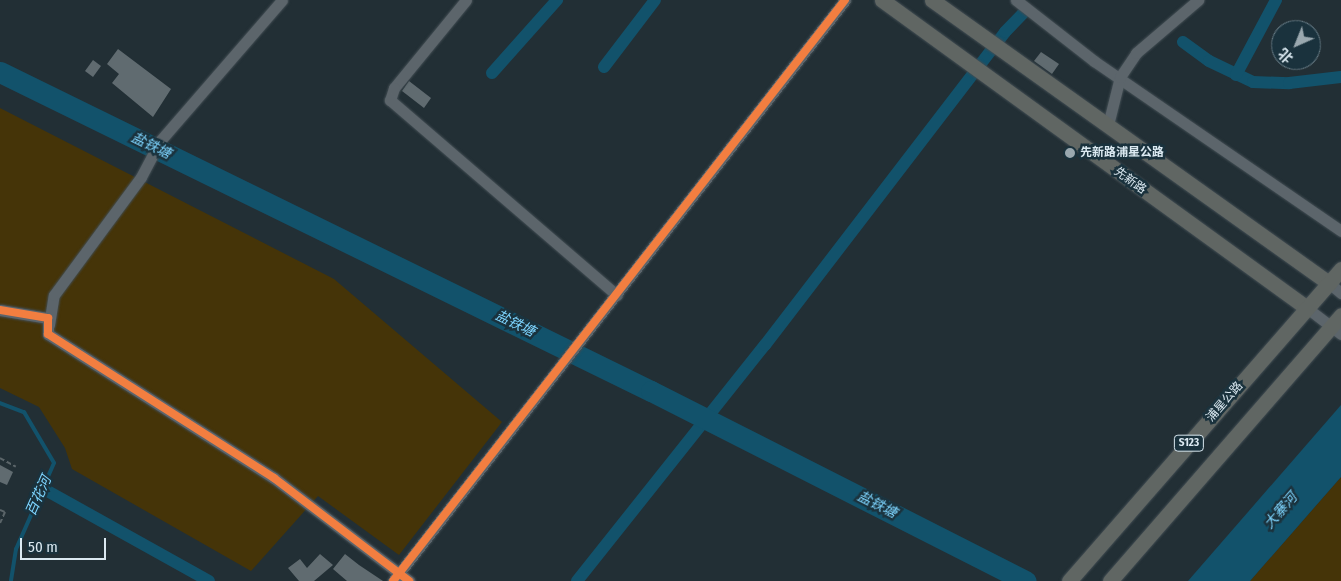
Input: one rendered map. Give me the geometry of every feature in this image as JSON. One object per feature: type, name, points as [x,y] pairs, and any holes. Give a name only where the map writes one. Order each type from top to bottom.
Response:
[{"type":"main road","name":"先新路","points":[[882,0],[1307,308]]},
{"type":"main road","points":[[932,0],[1329,283]]},
{"type":"main road","name":"浦星公路","points":[[1070,580],[1341,269]]},
{"type":"main road","name":"S123","points":[[1110,581],[1338,325]]},
{"type":"street","points":[[48,334],[54,295],[141,177],[160,141],[282,0]]},
{"type":"street","points":[[466,0],[394,88],[390,100],[617,296]]},
{"type":"street","points":[[396,577],[617,296],[845,0]]},
{"type":"street","points":[[1016,0],[1120,77],[1341,231]]},
{"type":"street","points":[[1108,125],[1120,77],[1136,53],[1198,0]]},
{"type":"street","points":[[1329,283],[1341,292]]},
{"type":"street","points":[[1307,308],[1338,325]]},
{"type":"street","points":[[0,310],[48,318],[48,334]]},
{"type":"street","points":[[48,334],[274,478],[396,577],[409,581]]},
{"type":"path","points":[[0,458],[16,467]]},
{"type":"path","points":[[0,510],[5,512],[0,523]]},
{"type":"shaded area","points":[[0,108],[334,279],[502,422],[399,555],[318,496],[251,571],[72,469],[65,448],[39,407],[0,388]]},
{"type":"shaded area","points":[[1341,477],[1341,581],[1250,581]]},
{"type":"water","name":"大寨河","points":[[1341,405],[1341,477],[1250,581],[1188,581]]},
{"type":"building","points":[[118,49],[171,89],[153,117],[112,83],[119,74],[107,64]]},
{"type":"building","points":[[1041,52],[1059,64],[1052,74],[1034,61]]},
{"type":"building","points":[[93,60],[101,66],[93,77],[85,71]]},
{"type":"building","points":[[409,81],[431,98],[424,108],[402,91]]},
{"type":"building","points":[[0,465],[13,472],[7,485],[0,482]]},
{"type":"building","points":[[320,554],[333,565],[314,581],[299,581],[288,568],[300,559],[307,568]]},
{"type":"building","points":[[345,554],[383,581],[347,581],[333,569]]},
{"type":"waterway","points":[[492,73],[557,0]]},
{"type":"waterway","points":[[604,67],[655,0]]},
{"type":"waterway","points":[[1236,75],[1276,0]]},
{"type":"waterway","points":[[577,581],[765,345],[1005,32],[1024,12]]},
{"type":"waterway","points":[[1183,42],[1209,61],[1253,82],[1289,83],[1341,77]]},
{"type":"waterway","name":"盐铁塘","points":[[0,72],[651,391],[1026,581]]},
{"type":"waterway","name":"百花河","points":[[0,403],[24,412],[54,463],[16,549],[11,581]]},
{"type":"waterway","points":[[42,488],[209,581]]},
{"type":"cycle path","points":[[393,581],[845,0]]},
{"type":"cycle path","points":[[0,310],[48,318],[48,334],[274,478],[409,581]]},
{"type":"place","name":"先新路浦星公路","points":[[1070,153]]}]
